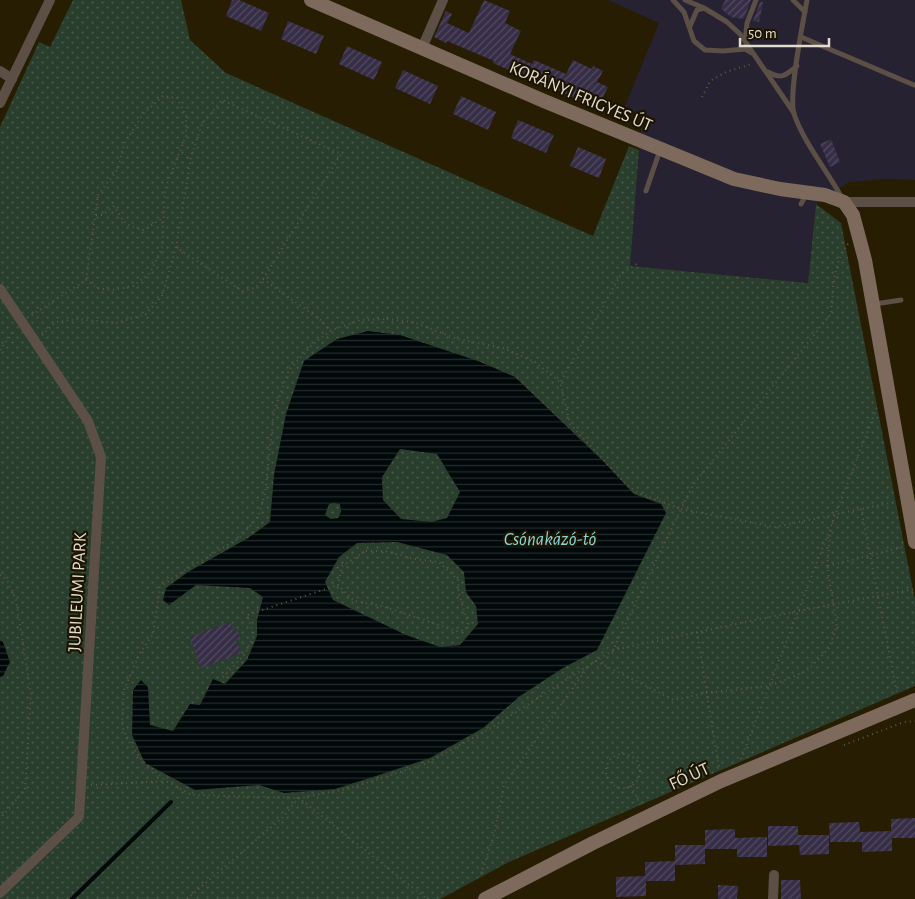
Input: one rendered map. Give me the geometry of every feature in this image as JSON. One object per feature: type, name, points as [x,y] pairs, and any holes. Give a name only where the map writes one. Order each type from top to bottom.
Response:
[{"type":"main road","name":"KORÁNYI FRIGYES ÚT","points":[[311,0],[660,150],[734,179],[804,198],[826,194],[844,202]]},
{"type":"main road","points":[[844,202],[853,215],[865,260],[907,499],[910,544]]},
{"type":"main road","name":"FŐ ÚT","points":[[485,899],[593,843],[721,781],[899,705],[915,700]]},
{"type":"street","points":[[0,104],[50,0]]},
{"type":"street","points":[[422,48],[442,0]]},
{"type":"street","points":[[0,71],[12,79]]},
{"type":"street","points":[[844,202],[915,202]]},
{"type":"street","name":"JUBILEUMI PARK","points":[[0,289],[88,420],[101,458],[79,817],[0,893]]},
{"type":"street","points":[[773,899],[774,875]]},
{"type":"lane","points":[[673,0],[684,12],[694,41],[705,50],[745,49],[754,54]]},
{"type":"lane","points":[[685,0],[704,8],[727,22],[740,34],[794,113],[817,160],[832,180],[844,202]]},
{"type":"lane","points":[[745,42],[747,23],[756,0]]},
{"type":"lane","points":[[793,0],[805,12]]},
{"type":"lane","points":[[794,113],[793,92],[807,0]]},
{"type":"lane","points":[[690,27],[697,10],[704,8]]},
{"type":"lane","points":[[801,37],[914,84]]},
{"type":"lane","points":[[765,71],[775,76],[785,76],[797,66]]},
{"type":"lane","points":[[646,190],[660,150]]},
{"type":"lane","points":[[873,304],[901,300]]},
{"type":"path","points":[[702,97],[710,81],[726,72],[759,61]]},
{"type":"path","points":[[0,350],[22,321],[86,280],[98,195],[118,169],[124,144],[143,114],[163,96],[177,98],[186,116],[186,136],[166,189],[162,248],[150,273],[133,286],[112,290],[97,288],[86,280]]},
{"type":"path","points":[[35,342],[56,322],[78,319],[116,323],[146,314],[162,296],[176,247],[191,157],[202,124],[222,100],[341,154],[263,279],[255,288],[242,291],[176,247]]},
{"type":"path","points":[[95,215],[102,215],[114,206],[122,219],[132,228],[144,230],[164,217]]},
{"type":"path","points":[[612,650],[693,485],[831,314],[833,287],[841,252],[857,232]]},
{"type":"path","points":[[560,382],[622,274],[640,262]]},
{"type":"path","points":[[263,279],[322,321],[330,330]]},
{"type":"path","points":[[907,499],[775,527],[681,510],[638,493],[627,485],[570,424],[560,382],[535,362],[503,348],[457,339],[413,322],[386,319],[360,320],[330,330],[312,345],[289,370],[274,411],[266,493],[258,517],[238,538],[177,574],[160,587],[153,634],[140,653],[124,690],[122,725],[127,739],[141,759],[166,781],[192,794],[299,798],[346,789],[425,764],[492,728],[612,650],[798,611],[915,589]]},
{"type":"path","points":[[735,776],[886,384]]},
{"type":"path","points":[[861,509],[899,705]]},
{"type":"path","points":[[596,661],[674,700],[706,693],[769,686],[809,669],[829,648],[837,626],[827,566],[832,526]]},
{"type":"path","points":[[827,566],[910,544]]},
{"type":"path","points":[[366,551],[385,551],[415,559],[439,562],[458,580],[468,623],[466,630],[457,631],[382,606],[354,601],[338,585],[342,566],[366,551]]},
{"type":"path","points":[[0,575],[7,580],[16,600],[31,694],[24,788],[0,819]]},
{"type":"path","points":[[223,677],[244,654],[254,635],[247,615],[338,585]]},
{"type":"path","points":[[696,632],[721,781]]},
{"type":"path","points":[[481,874],[494,835],[504,785],[589,666]]},
{"type":"path","points":[[842,745],[904,722],[915,721]]},
{"type":"path","points":[[627,754],[638,762],[639,776],[631,786],[618,787],[608,780],[606,767],[614,756],[627,754]]},
{"type":"path","points":[[82,786],[166,781]]},
{"type":"path","points":[[631,786],[647,817]]},
{"type":"path","points":[[187,899],[282,818],[299,798]]},
{"type":"path","points":[[299,798],[427,899]]},
{"type":"shaded area","points":[[608,0],[915,0],[915,180],[886,179],[849,182],[816,204],[808,283],[629,266],[642,117],[625,106],[659,23]]},
{"type":"green space","points":[[73,0],[181,0],[190,40],[226,73],[593,236],[629,146],[639,150],[630,266],[808,283],[816,204],[841,223],[915,600],[915,686],[509,862],[440,899],[0,899],[0,127],[39,42],[50,47]]},
{"type":"water","name":"Csónakázó-tó","points":[[368,331],[400,335],[478,361],[515,377],[603,461],[634,494],[661,504],[666,513],[597,650],[563,668],[520,696],[483,728],[430,758],[335,789],[284,793],[259,785],[195,790],[145,763],[132,735],[133,690],[141,680],[148,687],[150,725],[173,731],[190,704],[200,705],[213,679],[225,684],[247,660],[257,636],[257,620],[263,597],[250,588],[196,585],[169,605],[163,600],[166,588],[188,572],[248,538],[270,522],[274,475],[286,414],[304,361],[337,339]],"holes":[[[400,449],[437,454],[460,492],[447,518],[431,522],[401,519],[383,500],[382,477]],[[329,504],[340,504],[341,512],[338,518],[331,519],[325,515]],[[397,542],[447,555],[464,572],[466,592],[476,606],[478,624],[460,645],[440,647],[406,635],[333,600],[325,582],[339,557],[357,543]]]},
{"type":"water","points":[[0,640],[3,642],[10,662],[3,676],[0,677]]},
{"type":"building","points":[[232,0],[239,0],[269,13],[261,31],[226,16]]},
{"type":"building","points":[[484,0],[510,11],[505,23],[521,31],[510,54],[532,64],[534,60],[566,74],[573,60],[592,69],[593,66],[603,71],[597,82],[608,87],[597,109],[543,83],[542,86],[533,81],[534,79],[493,63],[494,61],[434,37],[446,11],[452,14],[447,23],[469,33]]},
{"type":"building","points":[[725,0],[751,0],[744,19],[731,17],[721,9]]},
{"type":"building","points":[[760,2],[763,2],[759,22],[753,21]]},
{"type":"building","points":[[288,21],[324,36],[316,54],[281,39]]},
{"type":"building","points":[[347,46],[382,62],[374,80],[339,64]]},
{"type":"building","points":[[403,70],[438,86],[430,104],[395,88]]},
{"type":"building","points":[[461,96],[496,112],[488,130],[453,114]]},
{"type":"building","points":[[518,120],[554,135],[546,153],[511,138]]},
{"type":"building","points":[[831,139],[840,162],[830,167],[820,144]]},
{"type":"building","points":[[578,147],[606,159],[599,178],[570,166]]},
{"type":"building","points":[[230,622],[233,631],[237,629],[240,639],[236,640],[241,653],[201,668],[190,637]]},
{"type":"building","points":[[915,818],[915,838],[892,838],[892,851],[862,852],[862,842],[830,842],[829,823],[859,822],[860,832],[891,831],[891,819]]},
{"type":"building","points":[[768,826],[798,826],[798,835],[829,835],[829,854],[800,855],[799,845],[768,846]]},
{"type":"building","points":[[735,829],[735,838],[767,837],[767,857],[737,857],[737,849],[705,849],[705,830]]},
{"type":"building","points":[[675,845],[705,845],[705,864],[675,865]]},
{"type":"building","points":[[675,861],[675,881],[646,881],[646,896],[616,897],[616,877],[645,876],[645,862]]},
{"type":"building","points":[[781,880],[800,880],[801,899],[781,899]]},
{"type":"building","points":[[718,885],[738,886],[737,899],[718,899]]},
{"type":"waterway","points":[[72,899],[171,802]]}]
